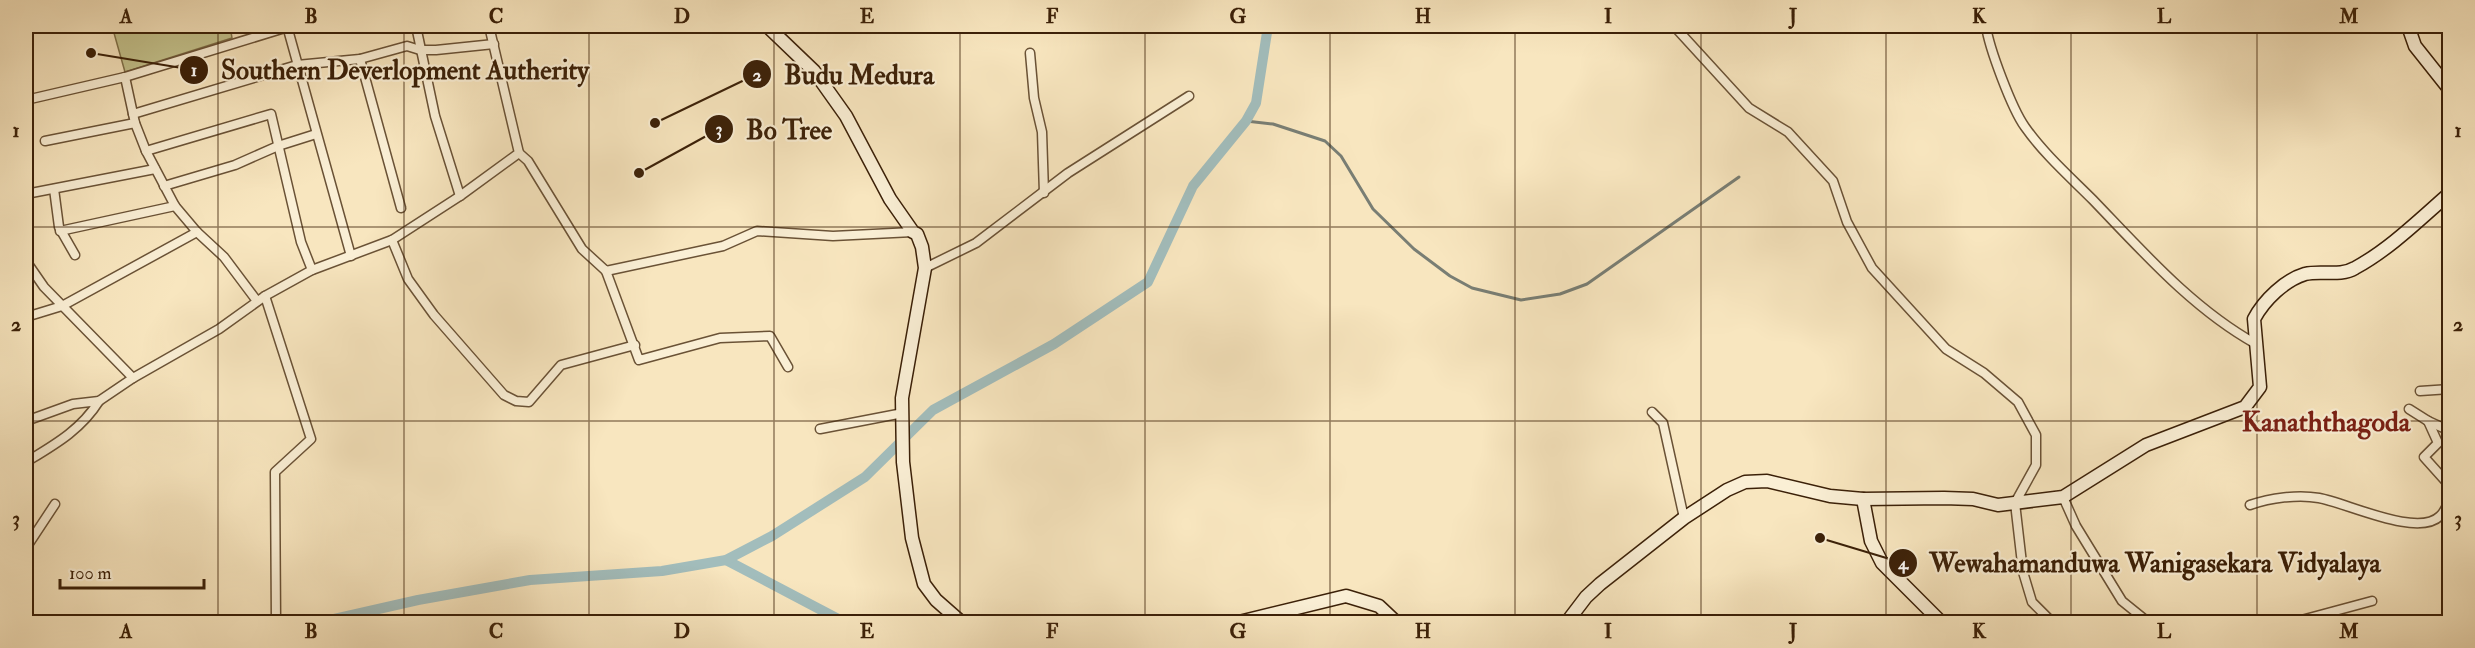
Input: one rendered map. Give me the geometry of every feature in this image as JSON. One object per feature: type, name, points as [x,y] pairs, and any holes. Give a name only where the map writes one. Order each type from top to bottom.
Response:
[{"type":"street","points":[[26,99],[125,77],[288,26],[351,256]]},
{"type":"street","points":[[416,26],[435,116],[460,196]]},
{"type":"street","points":[[489,26],[519,153],[528,161],[582,249],[606,271],[639,360],[720,338],[770,336],[788,367]]},
{"type":"street","points":[[767,26],[814,71],[846,116],[890,199],[913,232],[917,234],[922,247],[925,268],[902,399],[903,462],[912,538],[924,584],[936,600],[961,622]]},
{"type":"street","points":[[1674,26],[1749,108],[1788,132],[1833,181],[1847,222],[1872,268],[1923,325],[1946,349],[1984,373],[2018,402],[2036,435],[2037,465],[2015,503],[2026,582],[2032,602],[2052,622]]},
{"type":"street","points":[[1986,26],[2011,100],[2025,127],[2065,172],[2161,270],[2234,332],[2256,344]]},
{"type":"street","points":[[2408,26],[2415,46],[2450,90]]},
{"type":"street","points":[[45,141],[134,119],[297,64],[360,59],[407,46],[420,50],[494,44]]},
{"type":"street","points":[[1030,53],[1034,98],[1042,132],[1044,193]]},
{"type":"street","points":[[360,59],[401,208]]},
{"type":"street","points":[[125,77],[134,119],[146,151],[175,206],[197,232],[224,257],[257,301]]},
{"type":"street","points":[[925,268],[975,243],[1068,173],[1188,96]]},
{"type":"street","points":[[146,151],[271,114],[300,242],[312,270]]},
{"type":"street","points":[[164,186],[235,165],[316,134]]},
{"type":"street","points":[[26,462],[70,435],[89,417],[99,401],[133,378],[219,328],[265,296],[312,270],[392,240],[460,196],[519,153]]},
{"type":"street","points":[[26,194],[154,169]]},
{"type":"street","points":[[54,189],[60,231],[75,255]]},
{"type":"street","points":[[1567,622],[1586,597],[1600,584],[1684,518],[1726,490],[1745,482],[1767,481],[1830,496],[1863,499],[1973,499],[1998,505],[2063,497],[2146,445],[2245,407],[2260,387],[2254,319],[2279,288],[2306,274],[2331,274],[2354,269],[2397,239],[2450,193]]},
{"type":"street","points":[[60,231],[175,206]]},
{"type":"street","points":[[606,271],[723,246],[757,231],[833,236],[913,232]]},
{"type":"street","points":[[26,316],[62,306],[197,232]]},
{"type":"street","points":[[392,240],[408,279],[434,315],[504,395],[516,401],[529,402],[561,365],[635,345]]},
{"type":"street","points":[[26,261],[44,287],[133,378]]},
{"type":"street","points":[[265,296],[311,439],[275,472],[276,622]]},
{"type":"street","points":[[2420,391],[2450,389]]},
{"type":"street","points":[[26,421],[73,404],[99,401]]},
{"type":"street","points":[[2409,409],[2428,421],[2450,430]]},
{"type":"street","points":[[1652,412],[1662,423],[1684,518]]},
{"type":"street","points":[[820,429],[903,413]]},
{"type":"street","points":[[2428,421],[2438,443],[2424,457],[2450,486]]},
{"type":"street","points":[[2063,497],[2076,526],[2122,601],[2148,622]]},
{"type":"street","points":[[2250,506],[2268,499],[2317,497],[2393,521],[2414,524],[2430,522],[2440,516],[2450,500]]},
{"type":"street","points":[[1863,499],[1871,541],[1882,562],[1941,622]]},
{"type":"street","points":[[26,548],[55,504]]},
{"type":"street","points":[[1239,622],[1346,596],[1378,606],[1395,622]]},
{"type":"street","points":[[2294,622],[2372,601]]},
{"type":"shaded area","points":[[112,26],[230,26],[232,38],[125,72]]},
{"type":"waterway","points":[[321,622],[418,600],[530,580],[662,571],[726,560],[772,536],[865,477],[933,410],[1054,344],[1148,282],[1193,186],[1246,121],[1256,103],[1268,26]]},
{"type":"waterway","points":[[1246,121],[1273,124],[1325,141],[1341,156],[1373,209],[1414,249],[1450,276],[1472,288],[1521,300],[1560,294],[1587,284],[1739,177]]},
{"type":"waterway","points":[[726,560],[844,622]]},
{"type":"place","name":"Southern Deverlopment Autherity","points":[[91,53]]},
{"type":"place","name":"Budu Medura","points":[[655,123]]},
{"type":"place","name":"Bo Tree","points":[[639,173]]},
{"type":"place","name":"Wewahamanduwa Wanigasekara Vidyalaya","points":[[1820,538]]},
{"type":"district","name":"Kanaththagoda","points":[[2326,422]]}]
